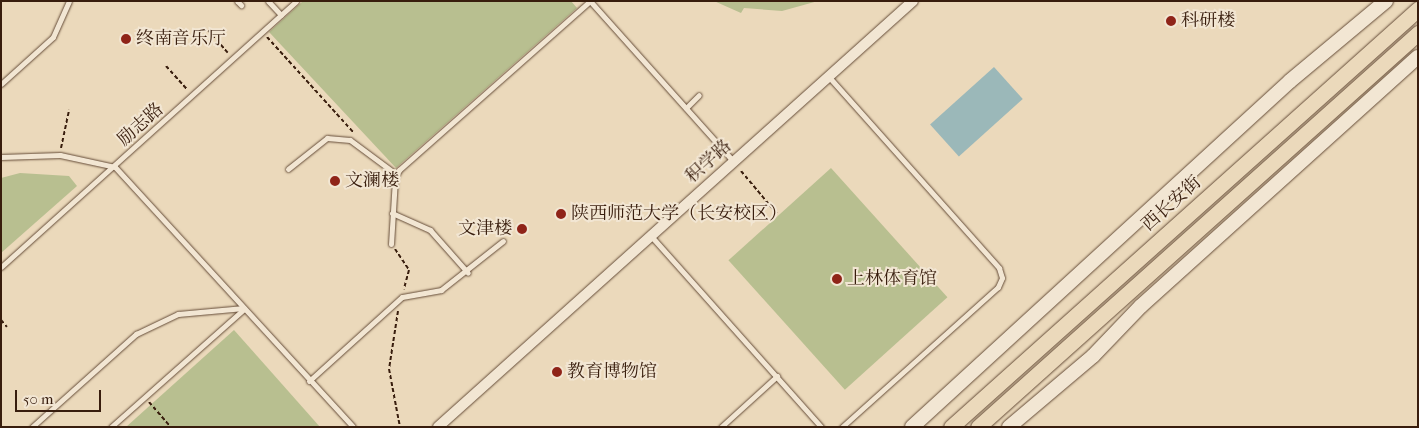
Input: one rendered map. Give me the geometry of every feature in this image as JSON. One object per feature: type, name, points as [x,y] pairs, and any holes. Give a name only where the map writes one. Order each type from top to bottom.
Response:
[{"type":"main road","points":[[912,427],[1290,81],[1386,1]]},
{"type":"main road","name":"西长安街","points":[[951,427],[1418,9]]},
{"type":"main road","name":"西长安街","points":[[978,427],[1418,33]]},
{"type":"main road","points":[[1009,427],[1093,356],[1141,306],[1418,57]]},
{"type":"street","name":"积学路","points":[[438,427],[913,1]]},
{"type":"lane","points":[[1,84],[53,37],[69,1]]},
{"type":"lane","points":[[268,1],[280,15]]},
{"type":"lane","name":"励志路","points":[[1,267],[115,167],[296,1]]},
{"type":"lane","points":[[391,244],[396,174],[590,1],[734,162]]},
{"type":"lane","points":[[828,76],[1000,268],[1002,278],[998,286],[842,427]]},
{"type":"lane","points":[[686,108],[699,95]]},
{"type":"lane","points":[[288,169],[326,138],[354,143],[396,174]]},
{"type":"lane","points":[[1,157],[60,155],[115,167],[353,427]]},
{"type":"lane","points":[[392,213],[430,230],[468,273]]},
{"type":"lane","points":[[651,236],[821,427]]},
{"type":"lane","points":[[309,381],[402,297],[440,290],[468,273],[503,241]]},
{"type":"lane","points":[[111,427],[244,308]]},
{"type":"lane","points":[[32,427],[136,334],[178,314],[244,308]]},
{"type":"lane","points":[[720,427],[777,376]]},
{"type":"path","points":[[208,30],[222,46]]},
{"type":"path","points":[[262,32],[355,135],[354,143]]},
{"type":"path","points":[[166,66],[181,82]]},
{"type":"path","points":[[64,136],[69,110]]},
{"type":"path","points":[[734,162],[778,215]]},
{"type":"path","points":[[391,244],[409,270],[402,297],[389,369],[400,427]]},
{"type":"path","points":[[1,320],[8,327]]},
{"type":"path","points":[[144,397],[171,427]]},
{"type":"green space","points":[[303,1],[571,1],[577,8],[396,168],[269,32]]},
{"type":"green space","points":[[714,1],[818,1],[782,11],[744,8],[741,13]]},
{"type":"green space","name":"上林体育馆","points":[[831,168],[947,297],[845,390],[728,260]]},
{"type":"green space","points":[[20,173],[69,176],[77,186],[1,253],[1,178]]},
{"type":"green space","points":[[234,330],[320,427],[126,427]]},
{"type":"water","points":[[994,67],[1023,99],[959,157],[930,125]]},
{"type":"place","name":"科研楼","points":[[1171,21]]},
{"type":"place","name":"终南音乐厅","points":[[126,39]]},
{"type":"place","name":"文澜楼","points":[[335,181]]},
{"type":"place","name":"陕西师范大学（长安校区）","points":[[561,214]]},
{"type":"place","name":"文津楼","points":[[522,229]]},
{"type":"place","name":"上林体育馆","points":[[837,279]]},
{"type":"place","name":"教育博物馆","points":[[557,372]]}]
